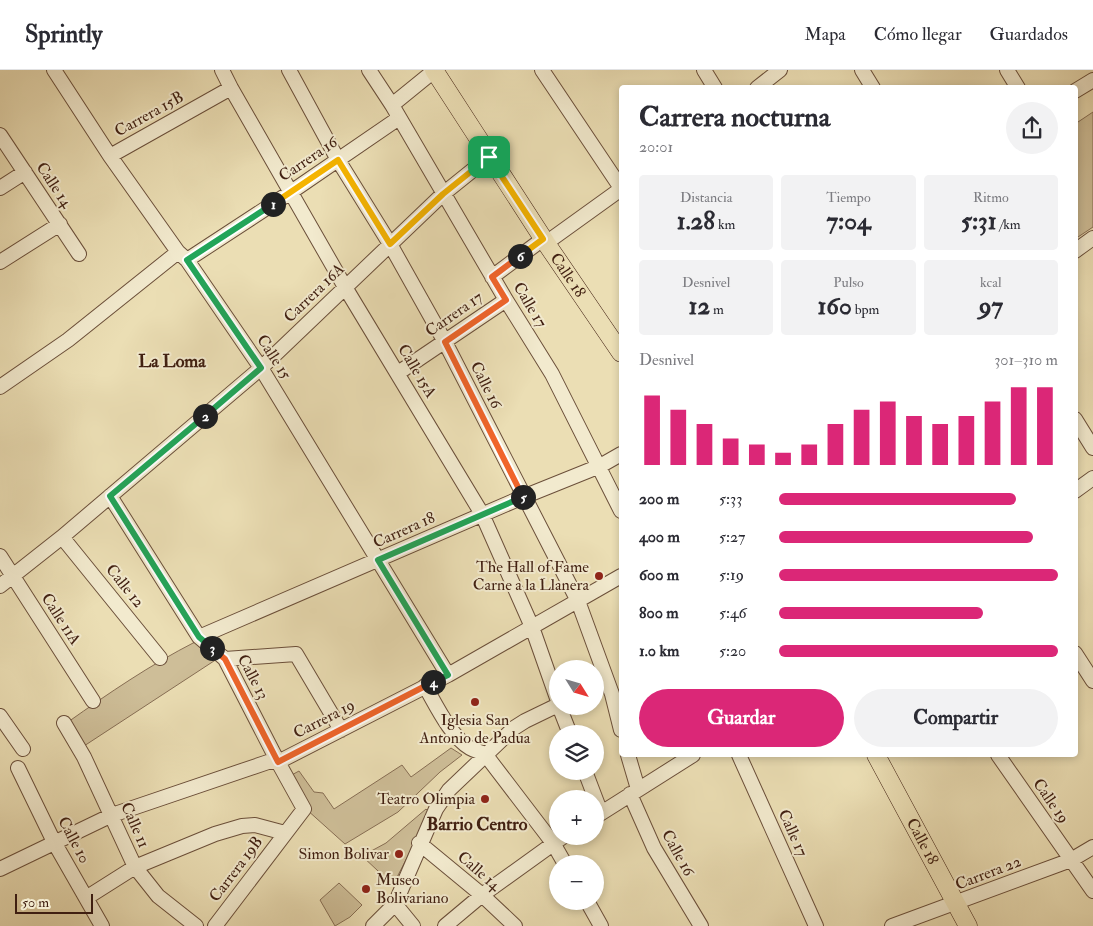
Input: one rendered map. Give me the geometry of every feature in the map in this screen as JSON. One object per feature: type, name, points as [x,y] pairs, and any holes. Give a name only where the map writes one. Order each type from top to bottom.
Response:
[{"type":"main road","name":"Calle 18","points":[[434,70],[544,241],[619,350]]},
{"type":"main road","name":"Calle 18","points":[[877,757],[968,926]]},
{"type":"street","name":"Calle 15","points":[[54,70],[110,156],[261,368],[448,675]]},
{"type":"street","name":"Calle 15A","points":[[222,70],[345,287],[482,514],[532,627],[549,677]]},
{"type":"street","name":"Calle 16","points":[[289,70],[338,160],[390,244],[445,342],[578,601],[612,694],[619,722]]},
{"type":"street","name":"Calle 17","points":[[369,70],[392,104],[398,118],[492,277],[552,374],[619,507]]},
{"type":"street","points":[[392,104],[434,70]]},
{"type":"street","points":[[542,70],[619,185]]},
{"type":"street","points":[[704,70],[713,85]]},
{"type":"street","points":[[761,85],[780,70]]},
{"type":"street","points":[[862,70],[871,85]]},
{"type":"street","points":[[1007,70],[1016,85]]},
{"type":"street","points":[[1078,89],[1093,80]]},
{"type":"street","name":"Carrera 15B","points":[[110,156],[231,88]]},
{"type":"street","name":"Carrera 16","points":[[0,387],[68,340],[182,256],[291,192],[398,118]]},
{"type":"street","name":"Calle 14","points":[[0,135],[79,254]]},
{"type":"street","name":"Carrera 16A","points":[[0,586],[62,537],[261,368],[443,194],[489,157]]},
{"type":"street","points":[[0,188],[25,172]]},
{"type":"street","name":"Carrera 17","points":[[492,277],[619,189]]},
{"type":"street","points":[[0,262],[60,224]]},
{"type":"street","points":[[1078,249],[1092,241]]},
{"type":"street","name":"Carrera 17","points":[[398,373],[506,300]]},
{"type":"street","points":[[1078,424],[1093,448]]},
{"type":"street","name":"Carrera 18","points":[[199,637],[482,514],[600,466],[619,455]]},
{"type":"street","points":[[1078,489],[1093,478]]},
{"type":"street","name":"Calle 13","points":[[110,496],[199,637],[225,659],[304,809]]},
{"type":"street","name":"Calle 12","points":[[62,537],[160,658]]},
{"type":"street","name":"Calle 11A","points":[[0,556],[93,701]]},
{"type":"street","name":"Carrera 19","points":[[0,869],[112,815],[268,762],[278,762],[448,675],[619,577]]},
{"type":"street","points":[[225,659],[296,654],[341,730]]},
{"type":"street","points":[[1078,658],[1093,681]]},
{"type":"street","points":[[425,686],[448,724],[459,738],[471,748],[485,754],[549,828]]},
{"type":"street","points":[[373,926],[395,904],[436,809],[449,790],[514,728],[549,709]]},
{"type":"street","points":[[0,716],[23,749]]},
{"type":"street","name":"Calle 11","points":[[64,722],[80,748],[135,867],[158,896],[196,926]]},
{"type":"street","name":"Calle 16","points":[[628,757],[634,792],[654,848],[701,926]]},
{"type":"street","points":[[604,811],[690,757]]},
{"type":"street","name":"Calle 17","points":[[740,757],[816,926]]},
{"type":"street","name":"Calle 19","points":[[999,757],[1093,891]]},
{"type":"street","name":"Calle 10","points":[[18,768],[54,842],[102,926]]},
{"type":"street","name":"Carrera 19B","points":[[215,926],[304,809]]},
{"type":"street","name":"Carrera 19B","points":[[86,898],[135,867],[215,834],[242,826],[255,825],[285,833]]},
{"type":"street","name":"Calle 14","points":[[420,843],[515,926]]},
{"type":"street","points":[[445,926],[482,896],[552,845]]},
{"type":"street","name":"Carrera 22","points":[[892,926],[1071,860],[1093,847]]},
{"type":"street","points":[[395,904],[413,926]]},
{"type":"street","points":[[591,910],[601,926]]},
{"type":"shaded area","points":[[1093,112],[1093,227],[1078,237],[1078,122]]},
{"type":"shaded area","points":[[195,642],[204,652],[214,654],[217,659],[84,746],[68,722],[130,680]]},
{"type":"shaded area","points":[[451,748],[462,755],[440,772],[398,812],[345,844],[306,809],[288,777],[299,771],[314,792],[323,793],[334,809],[402,765],[411,777]]},
{"type":"shaded area","points":[[426,809],[430,813],[393,885],[362,856],[386,843]]},
{"type":"shaded area","points":[[339,883],[362,905],[350,917],[335,926],[320,900]]},
{"type":"place","name":"The Hall of Fame Carne a la Llanera","points":[[599,576]]},
{"type":"place","name":"Iglesia San Antonio de Padua","points":[[475,702]]},
{"type":"place","name":"Teatro Olimpia","points":[[485,799]]},
{"type":"place","name":"Simon Bolivar","points":[[399,854]]},
{"type":"place","name":"Museo Bolivariano","points":[[366,889]]},
{"type":"district","name":"La Loma","points":[[172,361]]},
{"type":"district","name":"Barrio Centro","points":[[477,824]]},
{"type":"route","points":[[489,157],[543,239],[492,277],[506,300],[445,342],[523,497],[378,560],[448,675],[278,762],[225,659],[199,637],[110,496],[261,368],[187,260],[338,160],[390,244],[443,194],[489,157]]}]
